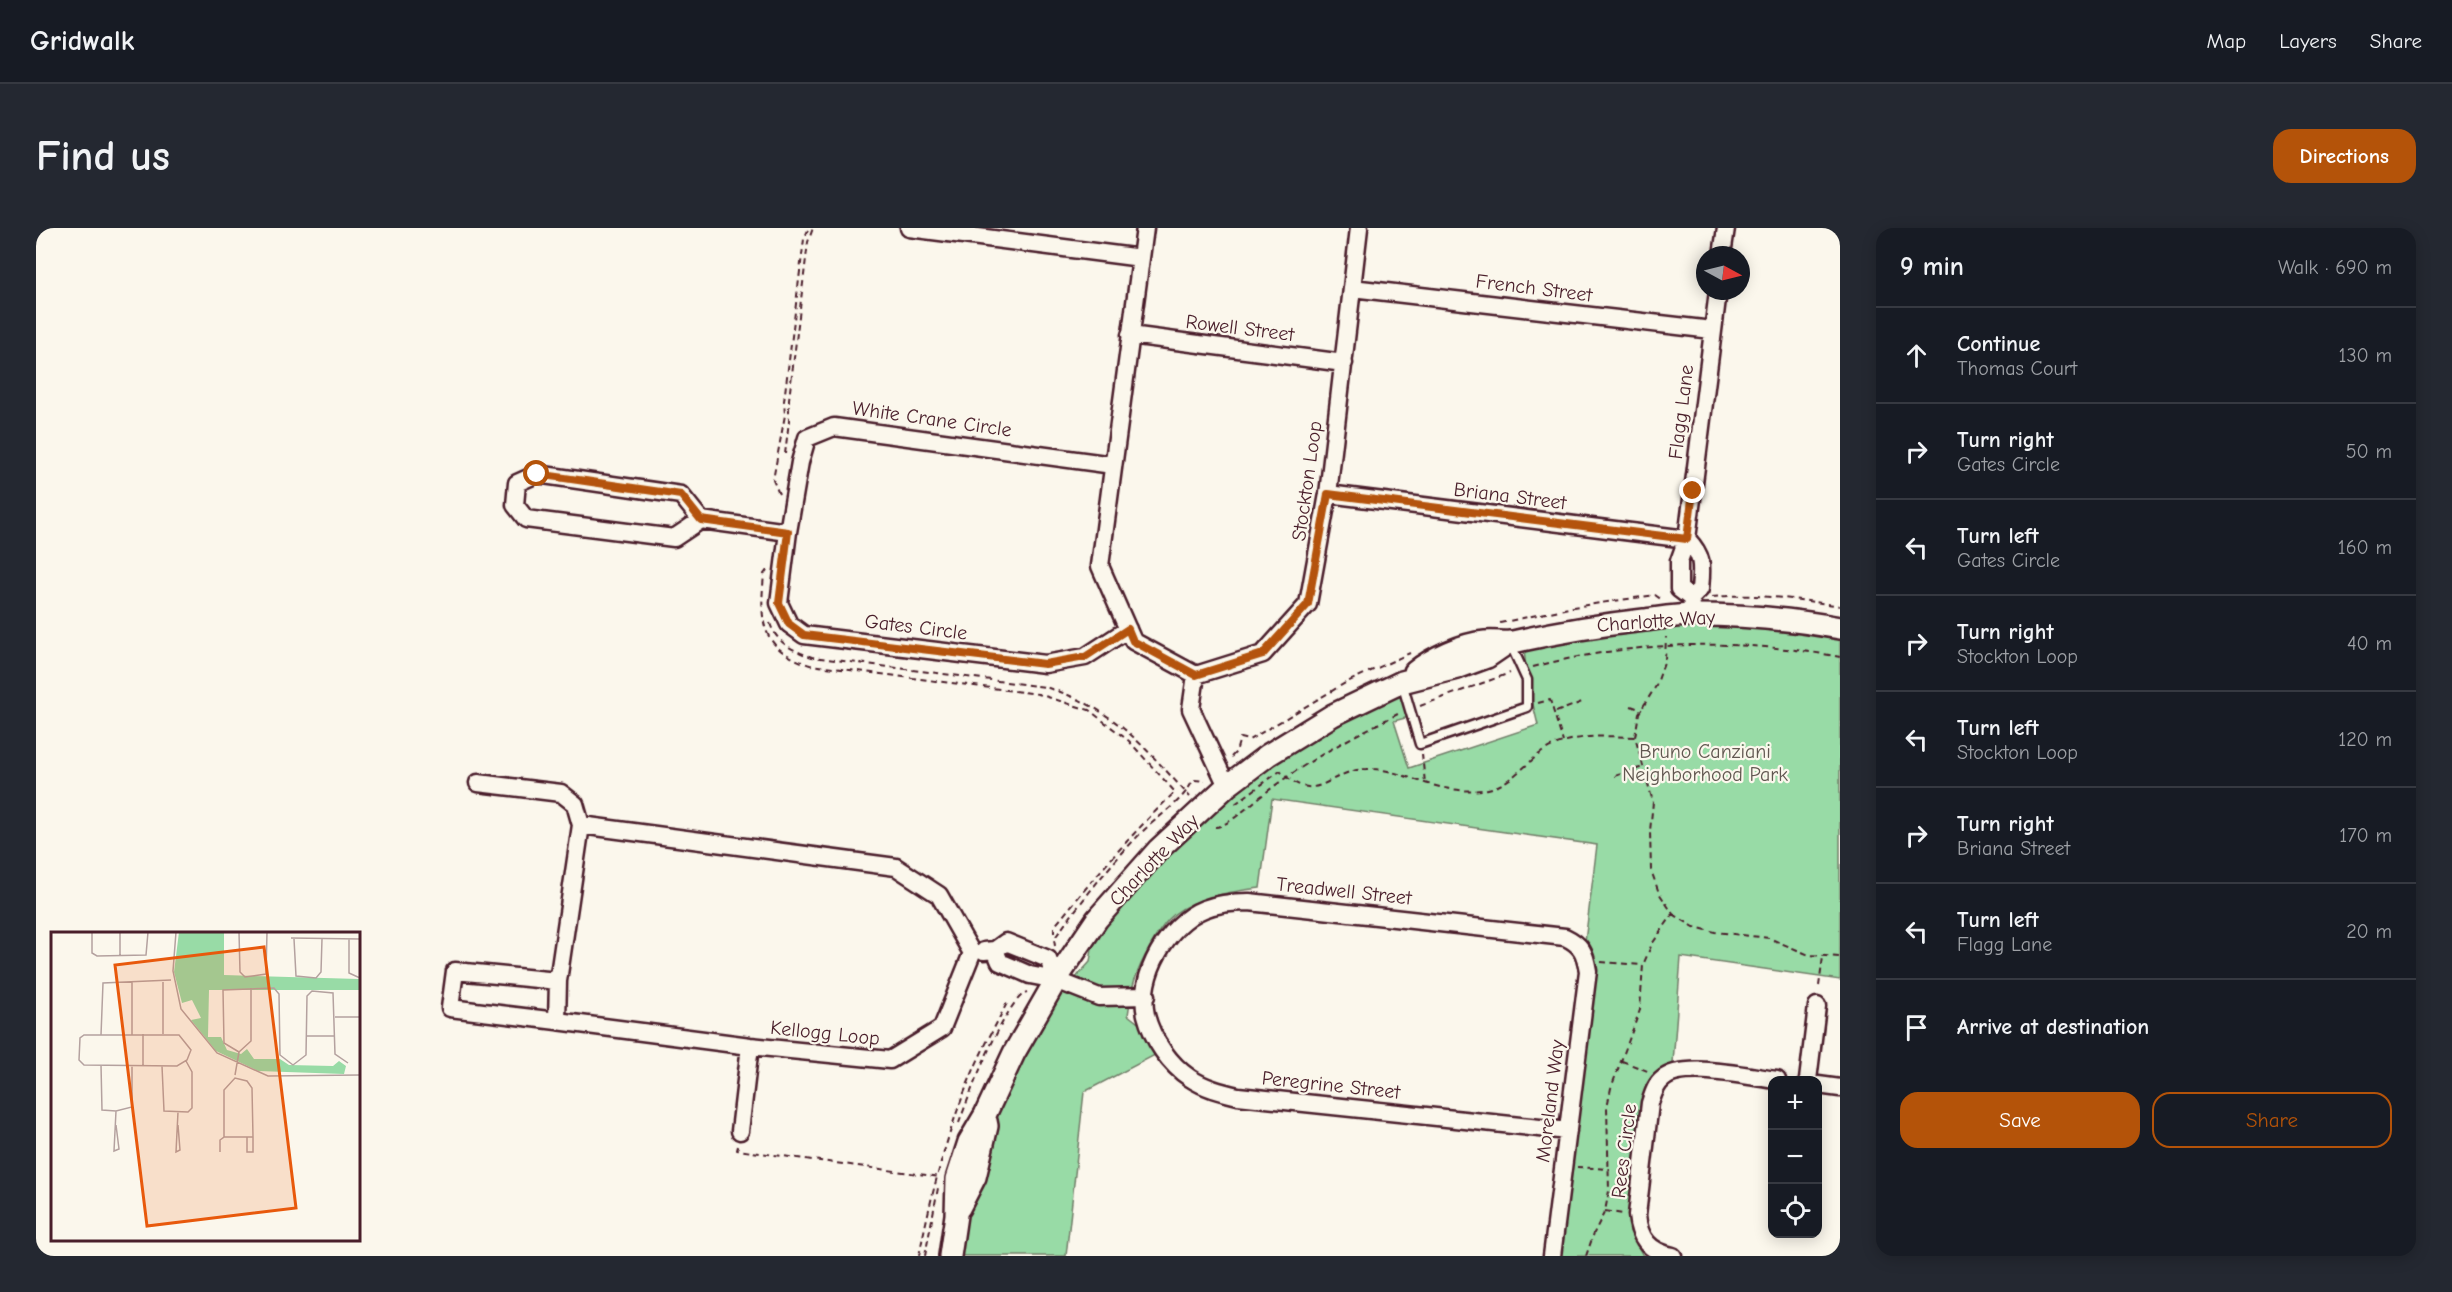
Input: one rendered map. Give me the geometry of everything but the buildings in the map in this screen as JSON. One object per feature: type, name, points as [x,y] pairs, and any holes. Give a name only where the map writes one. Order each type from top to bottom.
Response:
[{"type":"street","points":[[909,228],[1141,258]]},
{"type":"street","points":[[1145,228],[1100,566],[1133,641],[1196,675],[1191,710],[1227,786]]},
{"type":"street","name":"Stockton Loop","points":[[1196,675],[1263,654],[1308,604],[1328,494],[1359,228]]},
{"type":"street","points":[[1723,246],[1726,228]]},
{"type":"street","name":"French Street","points":[[1352,288],[1712,330]]},
{"type":"street","name":"Flagg Lane","points":[[1692,607],[1679,589],[1679,561],[1687,539],[1717,300]]},
{"type":"street","name":"Rowell Street","points":[[1130,335],[1344,363]]},
{"type":"street","name":"White Crane Circle","points":[[788,532],[800,462],[807,438],[834,427],[1113,465]]},
{"type":"street","points":[[701,520],[681,495],[537,474],[517,483],[514,505],[526,519],[674,538],[701,520],[788,532]]},
{"type":"street","name":"Briana Street","points":[[1328,494],[1687,539]]},
{"type":"street","name":"Gates Circle","points":[[788,532],[779,603],[789,624],[804,635],[1045,664],[1085,657],[1128,629]]},
{"type":"street","name":"Charlotte Way","points":[[950,1256],[956,1215],[957,1179],[969,1142],[985,1115],[1014,1053],[1056,980],[1097,920],[1158,850],[1227,786],[1268,755],[1333,715],[1402,682],[1457,668],[1487,657],[1509,642],[1549,633],[1692,607],[1840,628]]},
{"type":"street","points":[[478,783],[561,793],[575,804],[581,825],[558,981],[557,1021]]},
{"type":"street","points":[[581,825],[896,867],[939,895],[972,952],[995,950],[1006,942],[1048,959],[1056,980]]},
{"type":"street","name":"Treadwell Street","points":[[1146,996],[1151,968],[1168,937],[1182,922],[1202,909],[1222,903],[1249,902],[1565,937],[1577,943],[1586,957]]},
{"type":"street","points":[[995,950],[1000,962],[1030,975],[1056,980],[1099,997],[1146,996]]},
{"type":"street","name":"Kellogg Loop","points":[[558,981],[455,971],[450,1008],[750,1047],[890,1060],[942,1028],[972,952]]},
{"type":"street","name":"Moreland Way","points":[[1552,1256],[1588,971],[1586,957]]},
{"type":"street","name":"Peregrine Street","points":[[1146,996],[1146,1014],[1169,1060],[1190,1078],[1210,1089],[1238,1096],[1568,1131]]},
{"type":"street","points":[[1808,1076],[1817,1006]]},
{"type":"street","points":[[740,1131],[750,1047]]},
{"type":"street","points":[[1662,1079],[1673,1073],[1690,1070],[1768,1079]]},
{"type":"street","name":"Rees Circle","points":[[1662,1079],[1654,1090],[1650,1103],[1637,1215],[1638,1227],[1644,1241],[1654,1251],[1674,1256]]},
{"type":"street","points":[[1822,1086],[1840,1088]]},
{"type":"street","name":"Charlotte Way","points":[[956,1215],[975,1177],[987,1126],[985,1115]]},
{"type":"lane","points":[[1402,682],[1420,744],[1527,707],[1527,680],[1509,642]]},
{"type":"path","points":[[784,464],[797,332],[811,228]]},
{"type":"path","points":[[781,486],[780,496],[773,480],[785,415],[784,401],[804,239],[811,228]]},
{"type":"path","points":[[771,575],[772,564],[764,574],[761,606],[764,627],[776,647],[790,658],[810,665],[1038,694],[1089,710],[1129,741],[1175,792]]},
{"type":"path","points":[[768,597],[766,608],[772,630],[784,645],[806,655],[1046,687],[1080,699],[1115,720],[1202,810]]},
{"type":"path","points":[[1666,637],[1665,660],[1656,686],[1641,710],[1635,737],[1653,802],[1650,831],[1651,870],[1659,893],[1673,914],[1694,927],[1715,932],[1769,938],[1809,955],[1840,957]]},
{"type":"path","points":[[1527,707],[1550,699],[1556,712],[1563,742]]},
{"type":"path","points":[[1556,712],[1582,702]]},
{"type":"path","points":[[1631,705],[1641,710]]},
{"type":"path","points":[[1228,809],[1280,771],[1291,781],[1310,788],[1345,773],[1366,768],[1381,769],[1425,783],[1472,791],[1492,788],[1546,750],[1563,742],[1587,737],[1635,737]]},
{"type":"path","points":[[1420,744],[1426,773],[1425,783]]},
{"type":"path","points":[[1615,776],[1644,767]]},
{"type":"path","points":[[1054,939],[1054,927],[1103,867],[1175,792],[1185,792]]},
{"type":"path","points":[[1586,1256],[1605,1211],[1610,1191],[1607,1107],[1611,1088],[1640,1010],[1643,965],[1652,945],[1673,914]]},
{"type":"path","points":[[1586,957],[1643,965]]},
{"type":"path","points":[[1819,986],[1823,957]]},
{"type":"path","points":[[919,1256],[936,1176],[974,1067],[1008,1001]]},
{"type":"path","points":[[1622,1060],[1662,1079]]},
{"type":"path","points":[[740,1131],[737,1150],[957,1179]]},
{"type":"path","points":[[1563,1166],[1610,1169]]},
{"type":"green space","name":"Bruno Canziani Neighborhood Park","points":[[1649,627],[1744,627],[1840,637],[1840,980],[1681,957],[1673,1063],[1656,1076],[1644,1103],[1630,1231],[1643,1256],[1546,1256],[1597,845],[1272,799],[1260,888],[1212,897],[1178,912],[1159,931],[1141,964],[1132,988],[1128,1015],[1142,1026],[1155,1055],[1084,1092],[1066,1256],[958,1256],[965,1215],[997,1113],[1042,1015],[1090,962],[1094,936],[1172,845],[1241,786],[1340,721],[1394,695],[1402,698],[1409,717],[1394,721],[1409,768],[1538,725],[1527,680],[1524,648]]},
{"type":"route","points":[[537,474],[681,495],[701,520],[788,532],[779,603],[789,624],[804,635],[1045,664],[1085,657],[1128,629],[1133,641],[1196,675],[1263,654],[1308,604],[1328,494],[1687,539],[1693,491]]}]
